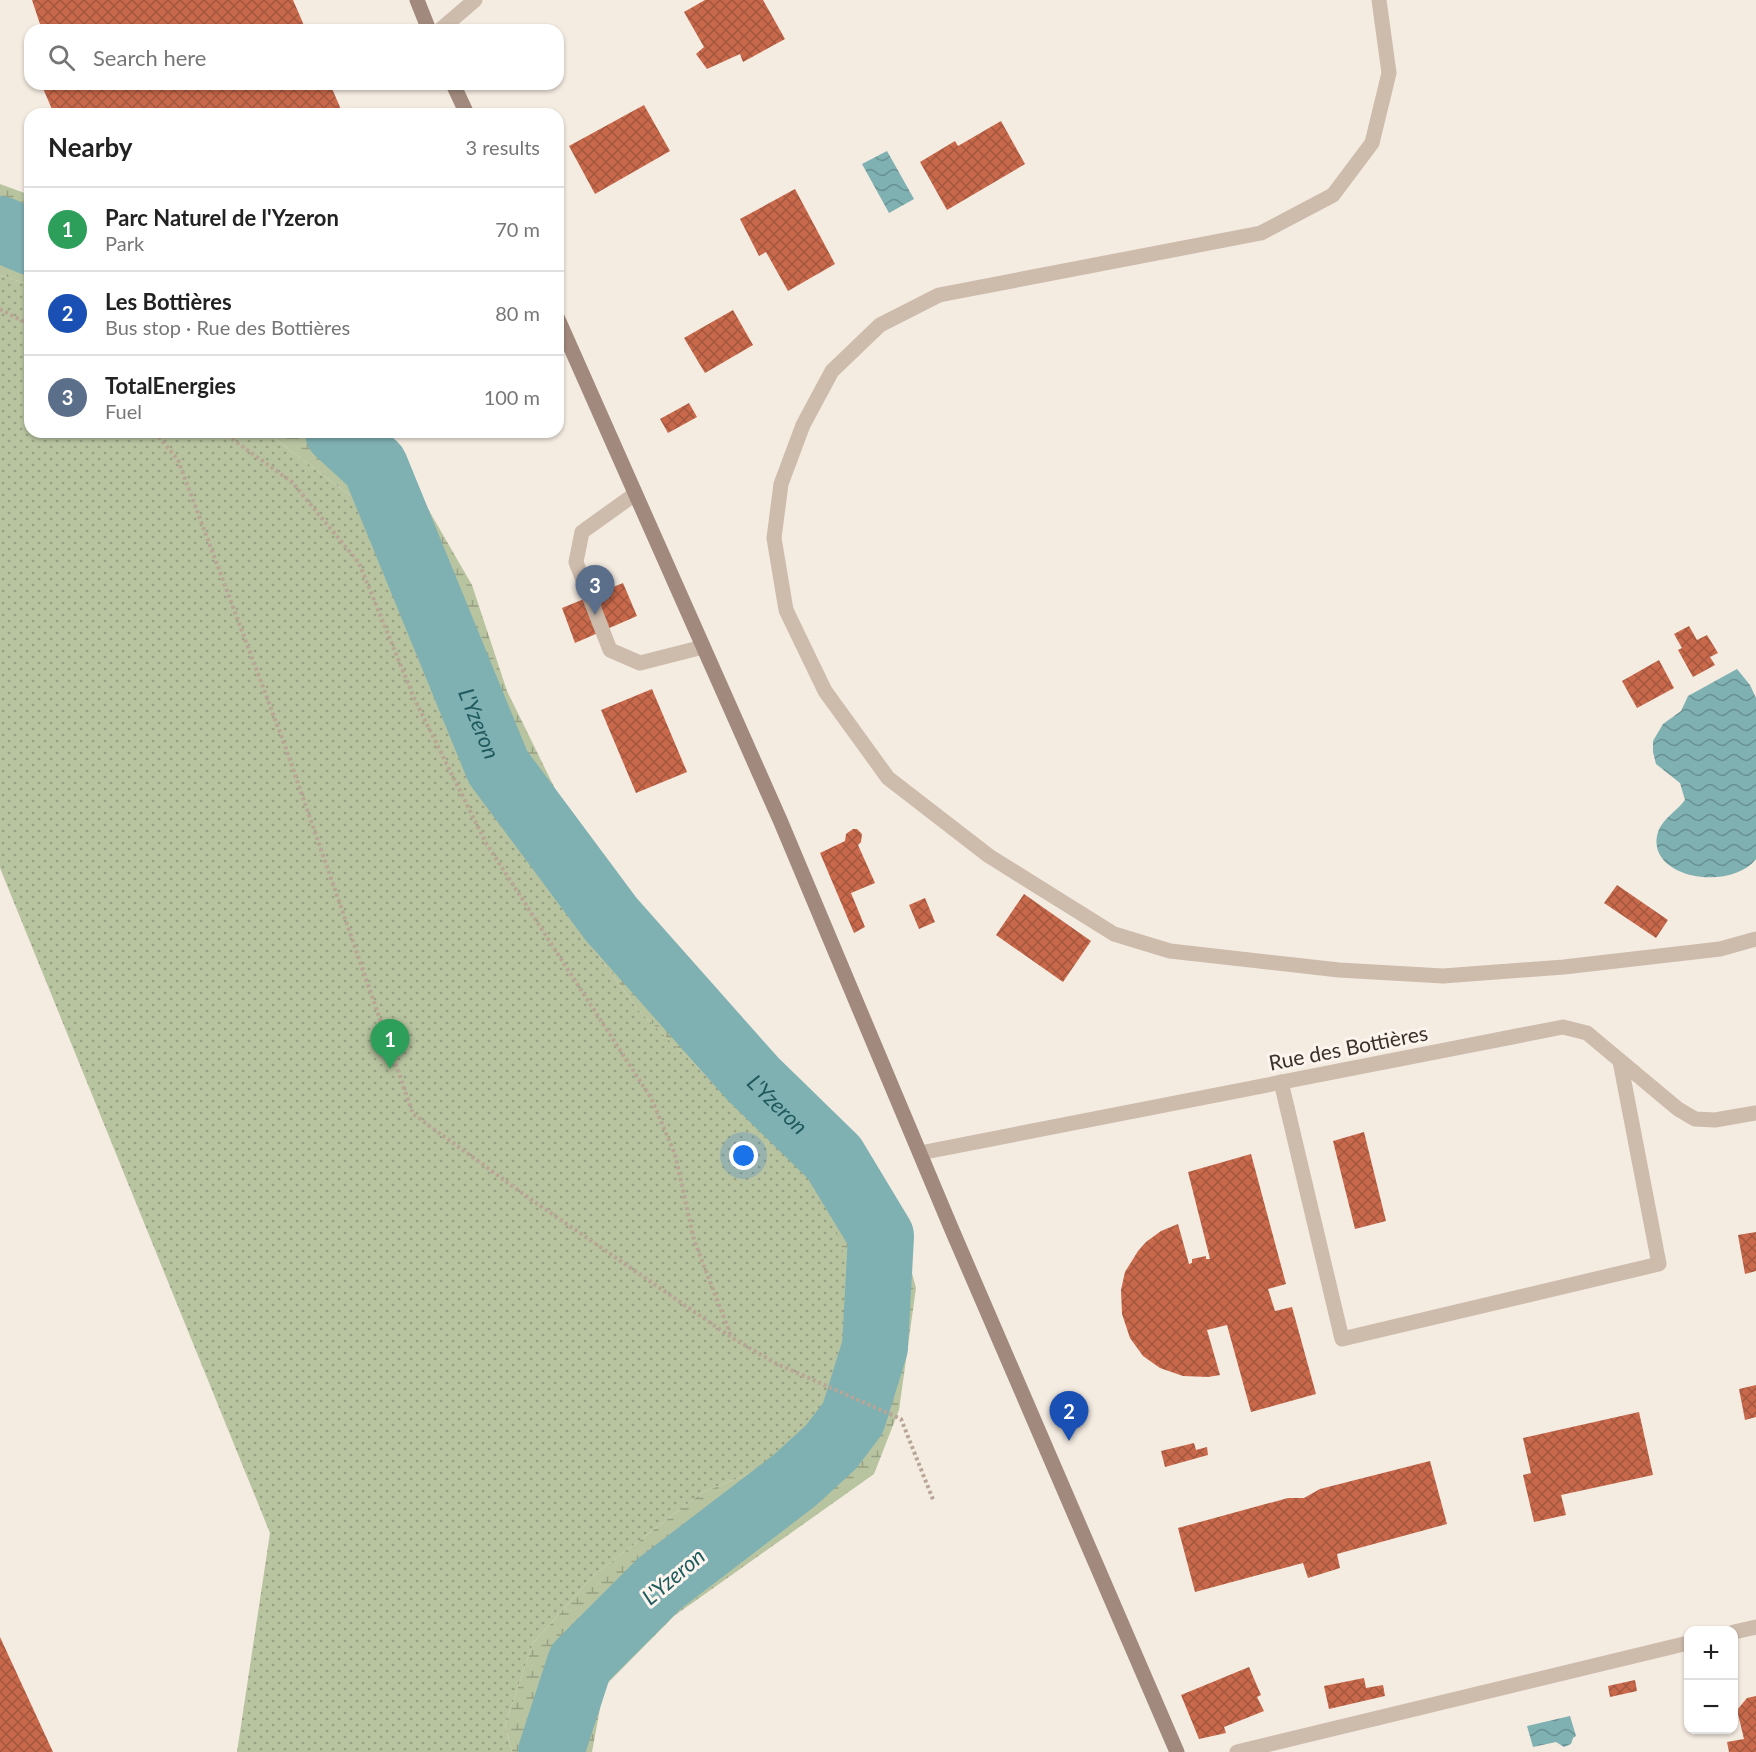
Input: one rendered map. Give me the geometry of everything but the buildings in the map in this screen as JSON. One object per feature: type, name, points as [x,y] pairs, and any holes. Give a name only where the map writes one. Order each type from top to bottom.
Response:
[{"type":"main road","points":[[417,0],[427,24]]},
{"type":"main road","points":[[456,90],[464,108]]},
{"type":"main road","points":[[564,334],[780,820],[1177,1752]]},
{"type":"street","points":[[447,24],[475,0]]},
{"type":"street","points":[[1379,0],[1389,74],[1372,143],[1333,195],[1262,233],[939,295],[880,325],[832,371],[803,424],[781,484],[774,538],[786,610],[825,692],[888,778],[989,856],[1114,934],[1170,951],[1339,970],[1443,976],[1564,967],[1709,950],[1756,939]]},
{"type":"street","points":[[635,494],[582,532],[576,562],[610,650],[640,663],[703,647]]},
{"type":"street","name":"Rue des Bottières","points":[[920,1152],[1563,1027],[1587,1033],[1678,1108],[1695,1119],[1715,1120],[1756,1113]]},
{"type":"street","points":[[1281,1082],[1342,1339],[1659,1264],[1620,1061]]},
{"type":"street","points":[[1738,1631],[1756,1627]]},
{"type":"street","points":[[1236,1752],[1684,1644]]},
{"type":"path","points":[[0,309],[24,322]]},
{"type":"path","points":[[160,438],[178,460],[285,746],[414,1114],[529,1198],[731,1337],[775,1363],[901,1419],[934,1502]]},
{"type":"path","points":[[230,438],[292,482],[359,563],[414,698],[486,843],[651,1098],[675,1154],[694,1240],[731,1337]]},
{"type":"green space","points":[[0,184],[24,193],[24,283],[0,275]]},
{"type":"green space","points":[[0,275],[24,283],[24,438],[274,438],[356,500],[422,633],[473,778],[638,1010],[822,1185],[849,1271],[839,1384],[815,1433],[761,1469],[703,1492],[594,1575],[533,1643],[505,1725],[512,1752],[237,1752],[270,1533],[0,868]]},
{"type":"green space","points":[[274,438],[381,438],[420,495],[472,585],[507,691],[566,811],[693,983],[848,1128],[897,1217],[916,1288],[899,1410],[874,1474],[674,1616],[604,1687],[592,1752],[512,1752],[505,1725],[533,1643],[594,1575],[703,1492],[761,1469],[822,1185],[638,1010],[473,778],[422,633],[356,500]]},
{"type":"water","points":[[887,151],[914,199],[889,213],[862,164]]},
{"type":"water","points":[[1737,669],[1750,685],[1756,698],[1756,859],[1743,869],[1727,875],[1709,877],[1692,875],[1676,869],[1664,860],[1657,847],[1660,827],[1685,800],[1680,783],[1656,764],[1653,741],[1663,724],[1681,711],[1688,696]]},
{"type":"water","points":[[1570,1716],[1576,1736],[1571,1744],[1564,1747],[1556,1742],[1533,1747],[1527,1726]]},
{"type":"waterway","name":"L'Yzeron","points":[[0,229],[24,239]]},
{"type":"waterway","name":"L'Yzeron","points":[[345,438],[375,466],[498,767],[611,919],[753,1079],[834,1158],[881,1236],[875,1347],[853,1418],[831,1447],[795,1480],[659,1584],[580,1663],[551,1752]]},
{"type":"place","name":"TotalEnergies","points":[[595,615]]},
{"type":"place","name":"Parc Naturel de l'Yzeron","points":[[390,1069]]},
{"type":"place","name":"Les Bottières","points":[[1069,1441]]}]
